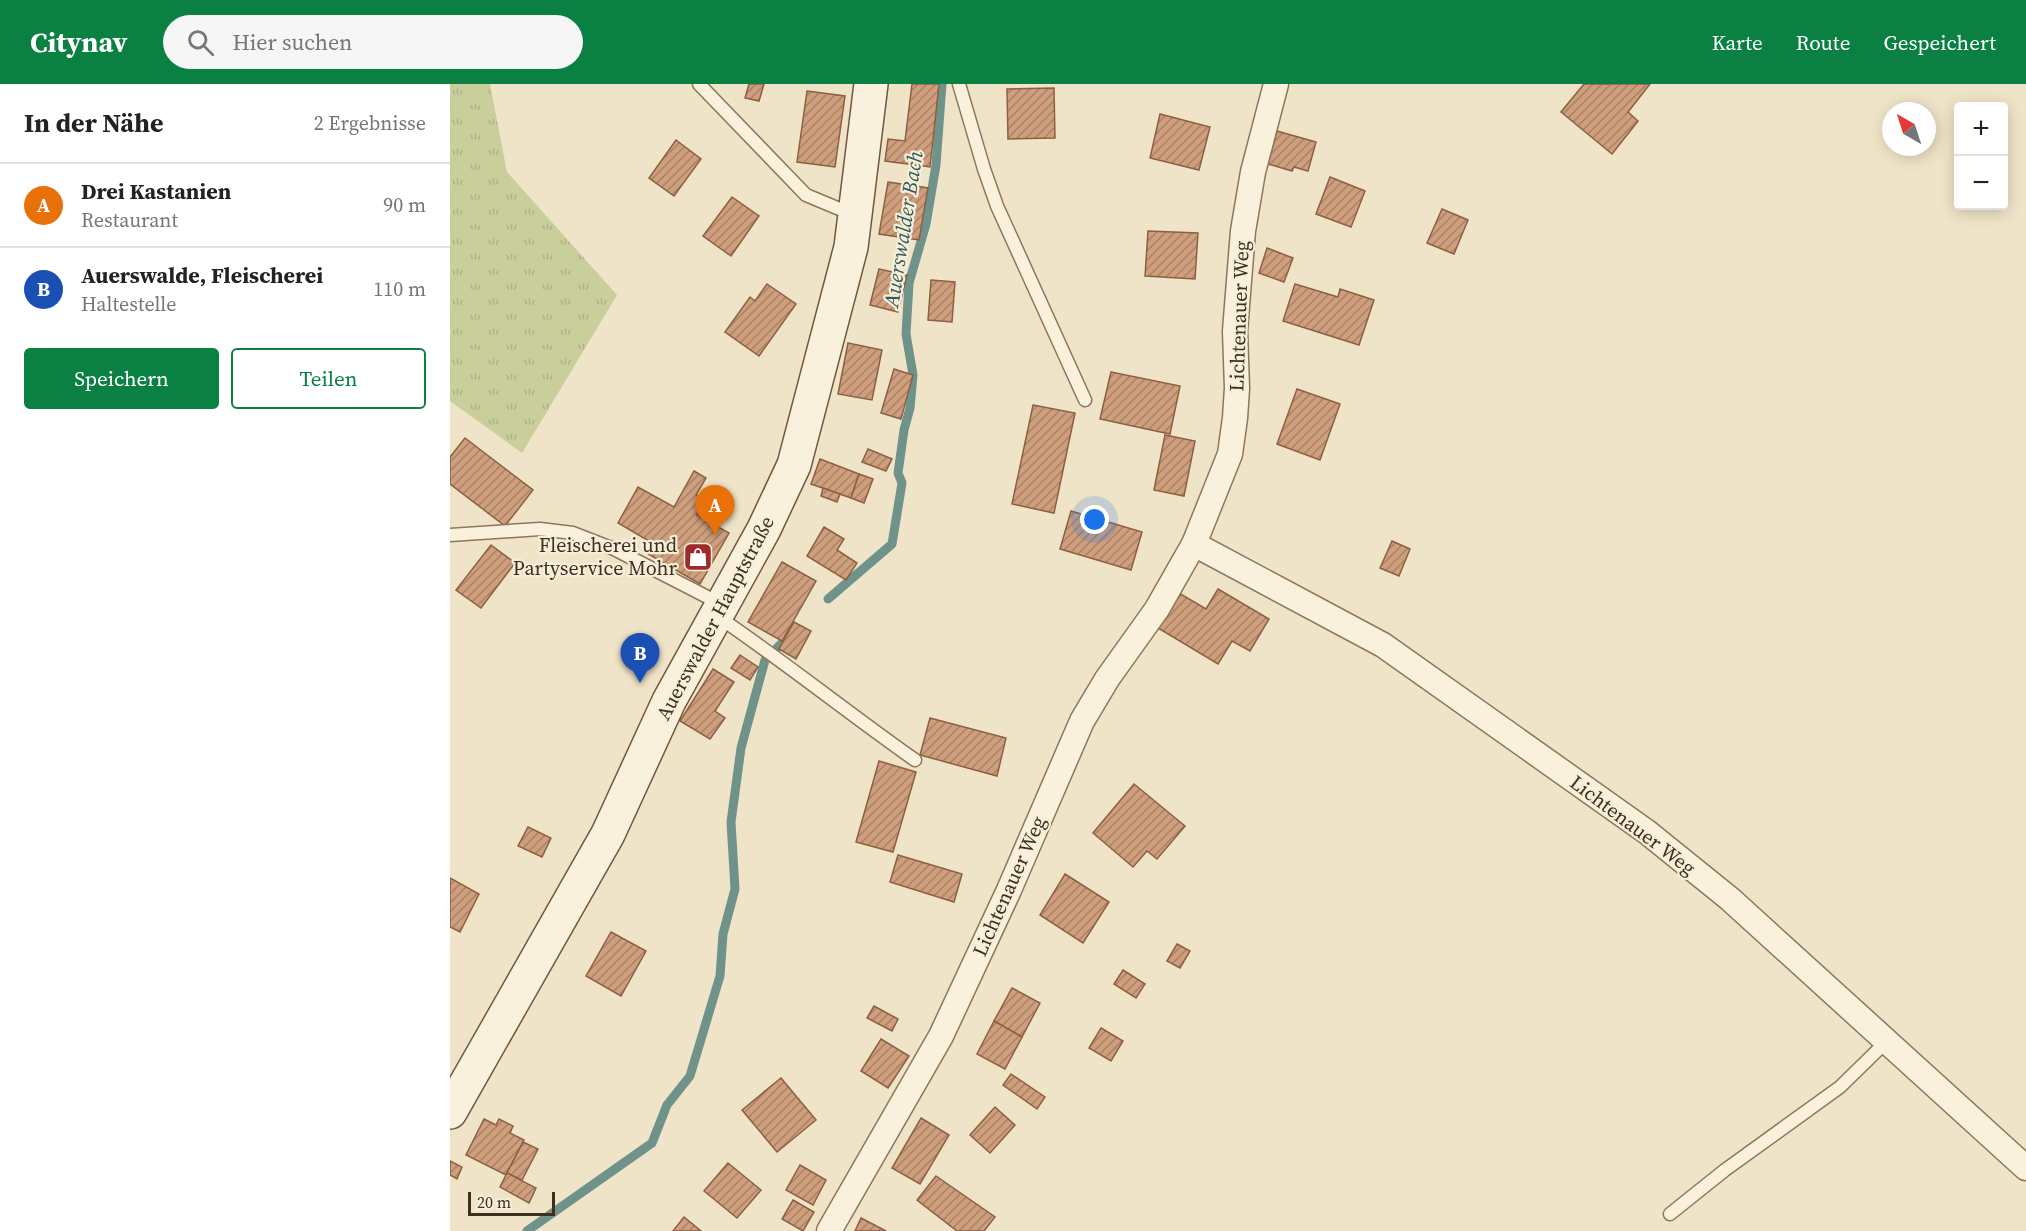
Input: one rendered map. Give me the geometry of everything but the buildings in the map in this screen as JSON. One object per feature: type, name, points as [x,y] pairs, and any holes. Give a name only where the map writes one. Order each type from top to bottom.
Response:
[{"type":"main road","name":"Auerswalder Hauptstraße","points":[[450,1112],[608,834],[669,701],[764,529],[794,465],[851,247],[871,84]]},
{"type":"street","name":"Lichtenauer Weg","points":[[829,1231],[941,1036],[1009,890],[1082,721],[1107,679],[1157,609],[1194,544],[1230,454],[1237,388],[1235,331],[1243,231],[1253,172],[1276,84]]},
{"type":"street","name":"Lichtenauer Weg","points":[[1194,544],[1383,645],[1647,832],[1730,899],[2026,1168]]},
{"type":"lane","points":[[699,84],[806,195],[855,216]]},
{"type":"lane","points":[[959,84],[997,206],[1085,400]]},
{"type":"lane","points":[[450,535],[540,529],[573,533],[614,549],[719,610],[817,690],[915,760]]},
{"type":"lane","points":[[1670,1214],[1725,1170],[1840,1087],[1887,1041]]},
{"type":"green space","points":[[450,84],[490,84],[507,172],[617,295],[522,453],[450,401]]},
{"type":"waterway","name":"Auerswalder Bach","points":[[828,599],[892,544],[902,483],[898,473],[904,430],[910,408],[913,375],[906,334],[909,283],[926,224],[936,165],[942,84]]},
{"type":"waterway","name":"Auerswalder Bach","points":[[527,1231],[652,1143],[667,1105],[690,1076],[720,976],[723,934],[735,889],[731,822],[741,748],[765,660],[781,644]]},
{"type":"place","name":"Drei Kastanien","points":[[715,535]]},
{"type":"place","name":"Fleischerei und Partyservice Mohr","points":[[698,557]]},
{"type":"place","name":"Auerswalde, Fleischerei","points":[[640,683]]}]
